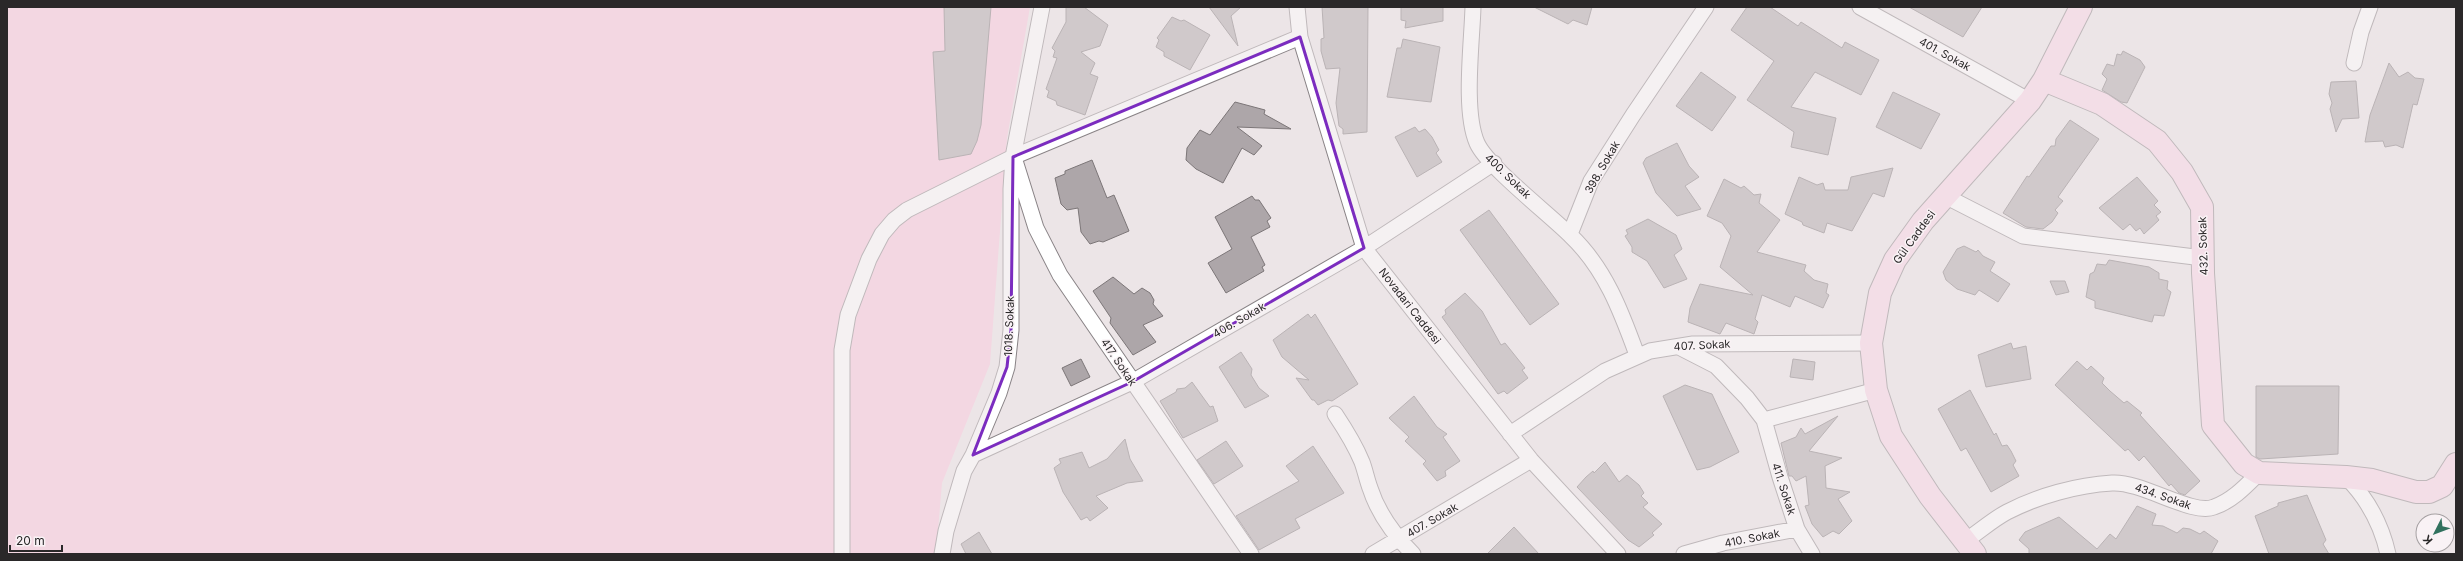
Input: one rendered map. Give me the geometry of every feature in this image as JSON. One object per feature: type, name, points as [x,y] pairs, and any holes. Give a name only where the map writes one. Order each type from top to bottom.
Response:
[{"type":"street","name":"1018. Sokak","points":[[942,554],[946,531],[964,471],[973,455],[999,393],[1007,367],[1011,330],[1011,190],[1013,157],[1042,7]]},
{"type":"street","name":"Novadari Caddesi","points":[[1297,7],[1300,37],[1364,248],[1531,460],[1618,554]]},
{"type":"street","name":"400. Sokak","points":[[1473,7],[1470,111],[1477,143],[1494,163],[1570,234]]},
{"type":"street","name":"398. Sokak","points":[[1570,234],[1591,181],[1633,115],[1706,7]]},
{"type":"street","name":"401. Sokak","points":[[1860,7],[2030,101]]},
{"type":"street","name":"Gül Caddesi","points":[[1970,548],[1930,496],[1891,436],[1876,390],[1871,343],[1880,293],[1896,260],[1923,221],[2030,101],[2044,80],[2081,7]]},
{"type":"street","points":[[2354,63],[2361,32],[2370,7]]},
{"type":"street","points":[[842,554],[842,350],[848,315],[869,259],[882,234],[894,220],[907,210],[1013,157],[1300,37]]},
{"type":"street","name":"432. Sokak","points":[[2044,80],[2102,104],[2157,141],[2182,172],[2202,207],[2203,258],[2213,425],[2244,464],[2260,473]]},
{"type":"street","name":"417. Sokak","points":[[1013,157],[1036,228],[1060,275],[1251,554]]},
{"type":"street","name":"406. Sokak","points":[[973,455],[1132,382],[1364,248],[1494,163]]},
{"type":"street","points":[[1945,196],[2023,236],[2203,258]]},
{"type":"street","points":[[1570,234],[1584,249],[1611,288],[1637,355]]},
{"type":"street","name":"407. Sokak","points":[[1510,434],[1599,374],[1637,355],[1676,345],[1871,343]]},
{"type":"street","name":"411. Sokak","points":[[1676,345],[1716,366],[1747,398],[1764,420],[1780,477],[1798,529],[1812,554]]},
{"type":"street","points":[[1764,420],[1876,390]]},
{"type":"street","points":[[1335,414],[1362,462],[1370,490],[1380,510],[1399,539],[1413,554]]},
{"type":"street","name":"407. Sokak","points":[[1373,554],[1531,460]]},
{"type":"street","points":[[2260,473],[2346,477],[2372,480],[2416,492],[2429,492],[2442,486],[2456,464]]},
{"type":"street","name":"434. Sokak","points":[[1970,548],[2007,512],[2044,497],[2089,486],[2113,483],[2137,485],[2193,508],[2212,508],[2236,494],[2260,473]]},
{"type":"street","points":[[2346,477],[2356,488],[2375,515],[2383,532],[2388,554]]},
{"type":"street","name":"410. Sokak","points":[[1684,554],[1723,543],[1798,529]]},
{"type":"highlighted area","points":[[1300,37],[1364,248],[1132,382],[973,455],[1007,367],[1011,330],[1013,157]]},
{"type":"shaded area","points":[[7,7],[1030,7],[1007,138],[990,364],[942,483],[936,554],[7,554]]},
{"type":"building","points":[[944,7],[991,7],[981,125],[977,141],[971,154],[939,160],[933,52],[945,51]]},
{"type":"building","points":[[1066,7],[1084,7],[1108,25],[1100,46],[1081,52],[1095,63],[1090,74],[1098,77],[1085,115],[1057,105],[1056,101],[1047,97],[1049,91],[1046,89],[1057,58],[1053,57],[1055,51],[1052,48],[1066,22]]},
{"type":"building","points":[[1209,7],[1241,7],[1231,16],[1238,46]]},
{"type":"building","points":[[1322,7],[1368,7],[1367,132],[1343,134],[1343,129],[1339,126],[1336,103],[1340,68],[1326,69],[1321,51],[1321,39],[1324,38]]},
{"type":"building","points":[[1401,7],[1443,7],[1443,21],[1405,28],[1406,21],[1401,20]]},
{"type":"building","points":[[1534,7],[1592,7],[1587,25],[1573,20],[1568,24]]},
{"type":"building","points":[[1747,7],[1770,7],[1798,26],[1801,22],[1842,48],[1845,42],[1879,60],[1861,95],[1815,72],[1791,107],[1836,118],[1828,155],[1791,147],[1794,132],[1747,100],[1774,61],[1731,30]]},
{"type":"building","points":[[1909,7],[1982,7],[1963,37]]},
{"type":"building","points":[[1172,17],[1181,21],[1184,20],[1210,35],[1190,70],[1164,56],[1164,52],[1156,47],[1159,40],[1157,38]]},
{"type":"building","points":[[1403,39],[1440,47],[1431,102],[1387,97],[1397,48],[1401,48]]},
{"type":"building","points":[[2123,51],[2140,60],[2145,67],[2127,103],[2121,102],[2102,90],[2107,79],[2102,74],[2107,64],[2114,66],[2117,54],[2121,55]]},
{"type":"building","points":[[2389,63],[2399,77],[2408,72],[2415,78],[2424,79],[2417,105],[2413,104],[2403,148],[2396,145],[2385,147],[2383,141],[2365,142],[2370,115]]},
{"type":"building","points":[[1701,72],[1736,97],[1712,131],[1676,106]]},
{"type":"building","points":[[2356,81],[2359,118],[2342,119],[2336,132],[2330,109],[2332,103],[2329,94],[2331,82]]},
{"type":"building","points":[[1893,92],[1940,114],[1921,149],[1876,127]]},
{"type":"building","points":[[1235,102],[1265,110],[1264,114],[1291,129],[1237,127],[1262,146],[1254,155],[1242,148],[1223,183],[1196,169],[1186,160],[1187,148],[1200,130],[1210,135]]},
{"type":"building","points":[[2070,120],[2099,139],[2058,197],[2063,201],[2055,210],[2058,213],[2052,222],[2043,229],[2026,227],[2003,213],[2027,176],[2029,177],[2051,146],[2055,146],[2056,139]]},
{"type":"building","points":[[1415,127],[1419,132],[1425,129],[1432,137],[1439,150],[1436,153],[1442,162],[1417,177],[1395,137]]},
{"type":"building","points":[[1677,143],[1689,166],[1699,177],[1685,186],[1701,209],[1677,216],[1656,193],[1643,163],[1646,158]]},
{"type":"building","points":[[1092,160],[1107,198],[1114,195],[1129,231],[1103,242],[1099,241],[1090,244],[1081,232],[1078,208],[1067,210],[1061,204],[1055,178],[1065,174],[1065,171]]},
{"type":"building","points":[[1893,168],[1884,197],[1873,193],[1852,231],[1827,223],[1824,233],[1803,225],[1802,222],[1785,214],[1799,177],[1817,185],[1823,183],[1825,190],[1848,190],[1851,177]]},
{"type":"building","points":[[2137,177],[2158,201],[2154,205],[2161,212],[2156,216],[2159,220],[2144,234],[2140,228],[2136,231],[2130,224],[2123,230],[2099,208]]},
{"type":"building","points":[[1724,179],[1741,188],[1744,186],[1754,195],[1761,194],[1759,203],[1780,220],[1757,252],[1806,265],[1804,271],[1814,280],[1828,284],[1826,293],[1829,295],[1823,308],[1795,296],[1790,307],[1762,295],[1755,319],[1758,322],[1754,334],[1726,323],[1720,334],[1688,322],[1690,308],[1700,284],[1753,295],[1720,267],[1731,236],[1722,223],[1707,216]]},
{"type":"building","points":[[1252,196],[1255,200],[1259,200],[1271,218],[1267,221],[1270,227],[1251,237],[1265,265],[1262,267],[1264,271],[1226,293],[1208,263],[1232,249],[1215,217]]},
{"type":"building","points":[[1489,210],[1559,304],[1530,325],[1460,230]]},
{"type":"building","points":[[1648,219],[1676,235],[1682,249],[1674,255],[1687,279],[1664,288],[1647,261],[1632,252],[1632,247],[1625,236],[1628,234],[1626,230]]},
{"type":"building","points":[[1964,246],[1976,252],[1978,250],[1983,256],[1995,262],[1990,271],[2010,284],[1998,302],[1979,290],[1975,295],[1957,289],[1946,280],[1943,272],[1957,249]]},
{"type":"building","points":[[2109,260],[2149,267],[2159,273],[2159,279],[2168,281],[2167,289],[2171,292],[2164,316],[2154,315],[2152,322],[2095,308],[2095,301],[2086,297],[2090,274],[2094,272],[2097,264],[2106,265]]},
{"type":"building","points":[[1113,277],[1134,294],[1142,288],[1150,293],[1154,300],[1153,304],[1163,316],[1143,325],[1156,342],[1133,355],[1110,323],[1111,318],[1093,291]]},
{"type":"building","points":[[2050,281],[2065,281],[2069,292],[2056,295]]},
{"type":"building","points":[[1465,293],[1482,311],[1501,345],[1505,343],[1525,368],[1522,370],[1528,378],[1507,394],[1504,391],[1498,394],[1442,317],[1446,314],[1445,310]]},
{"type":"building","points":[[1308,314],[1311,318],[1315,314],[1358,384],[1332,401],[1328,400],[1318,405],[1314,400],[1312,400],[1296,378],[1309,380],[1282,357],[1273,340]]},
{"type":"building","points":[[2011,343],[2013,349],[2026,346],[2031,379],[1986,387],[1978,355]]},
{"type":"building","points":[[1241,352],[1252,369],[1251,375],[1259,388],[1269,396],[1245,408],[1219,367]]},
{"type":"building","points":[[1081,359],[1090,377],[1071,386],[1062,368]]},
{"type":"building","points":[[1793,359],[1815,362],[1813,380],[1790,377]]},
{"type":"building","points":[[2077,361],[2087,370],[2091,366],[2104,378],[2102,383],[2110,391],[2124,403],[2127,401],[2142,413],[2140,415],[2200,481],[2185,495],[2179,493],[2171,484],[2169,486],[2144,456],[2139,461],[2128,449],[2125,451],[2055,385]]},
{"type":"building","points":[[1192,382],[1210,407],[1213,406],[1218,421],[1183,438],[1160,401],[1176,392],[1177,389],[1185,388]]},
{"type":"building","points":[[1685,385],[1712,394],[1739,452],[1710,467],[1697,470],[1663,396]]},
{"type":"building","points":[[2256,386],[2339,386],[2338,454],[2260,459],[2256,457]]},
{"type":"building","points":[[1970,390],[1994,435],[1996,433],[2002,446],[2007,445],[2016,461],[2013,465],[2019,476],[1991,492],[1966,448],[1961,451],[1938,409]]},
{"type":"building","points":[[1414,396],[1437,427],[1447,434],[1443,437],[1460,461],[1445,471],[1446,476],[1437,481],[1423,464],[1426,461],[1405,441],[1409,437],[1389,418]]},
{"type":"building","points":[[1838,416],[1809,451],[1842,458],[1825,466],[1826,488],[1850,492],[1838,499],[1852,521],[1839,534],[1833,531],[1823,537],[1812,524],[1805,506],[1809,505],[1806,476],[1796,481],[1792,476],[1789,476],[1781,443],[1796,437],[1801,428],[1805,434]]},
{"type":"building","points":[[1125,439],[1130,459],[1143,481],[1127,483],[1096,496],[1108,508],[1090,521],[1087,517],[1081,520],[1063,492],[1054,468],[1061,463],[1059,459],[1082,452],[1089,468],[1107,459]]},
{"type":"building","points":[[1226,441],[1243,466],[1214,484],[1197,460]]},
{"type":"building","points":[[1313,446],[1344,493],[1295,519],[1300,528],[1259,550],[1236,516],[1299,481],[1286,466]]},
{"type":"building","points":[[1605,462],[1619,482],[1627,475],[1639,485],[1644,493],[1641,496],[1648,503],[1643,507],[1662,524],[1652,533],[1654,535],[1639,547],[1628,540],[1577,487],[1586,477],[1593,471],[1594,473]]},
{"type":"building","points":[[2307,495],[2326,540],[2323,544],[2329,554],[2269,554],[2255,516],[2278,506],[2278,503]]},
{"type":"building","points":[[2137,506],[2156,514],[2152,525],[2163,526],[2177,533],[2183,528],[2190,529],[2200,534],[2204,531],[2218,541],[2211,554],[2029,554],[2029,549],[2019,540],[2025,532],[2059,517],[2097,549],[2110,534],[2116,539]]},
{"type":"building","points":[[1514,527],[1539,554],[1487,554]]},
{"type":"building","points":[[979,532],[992,554],[966,554],[961,544]]}]
